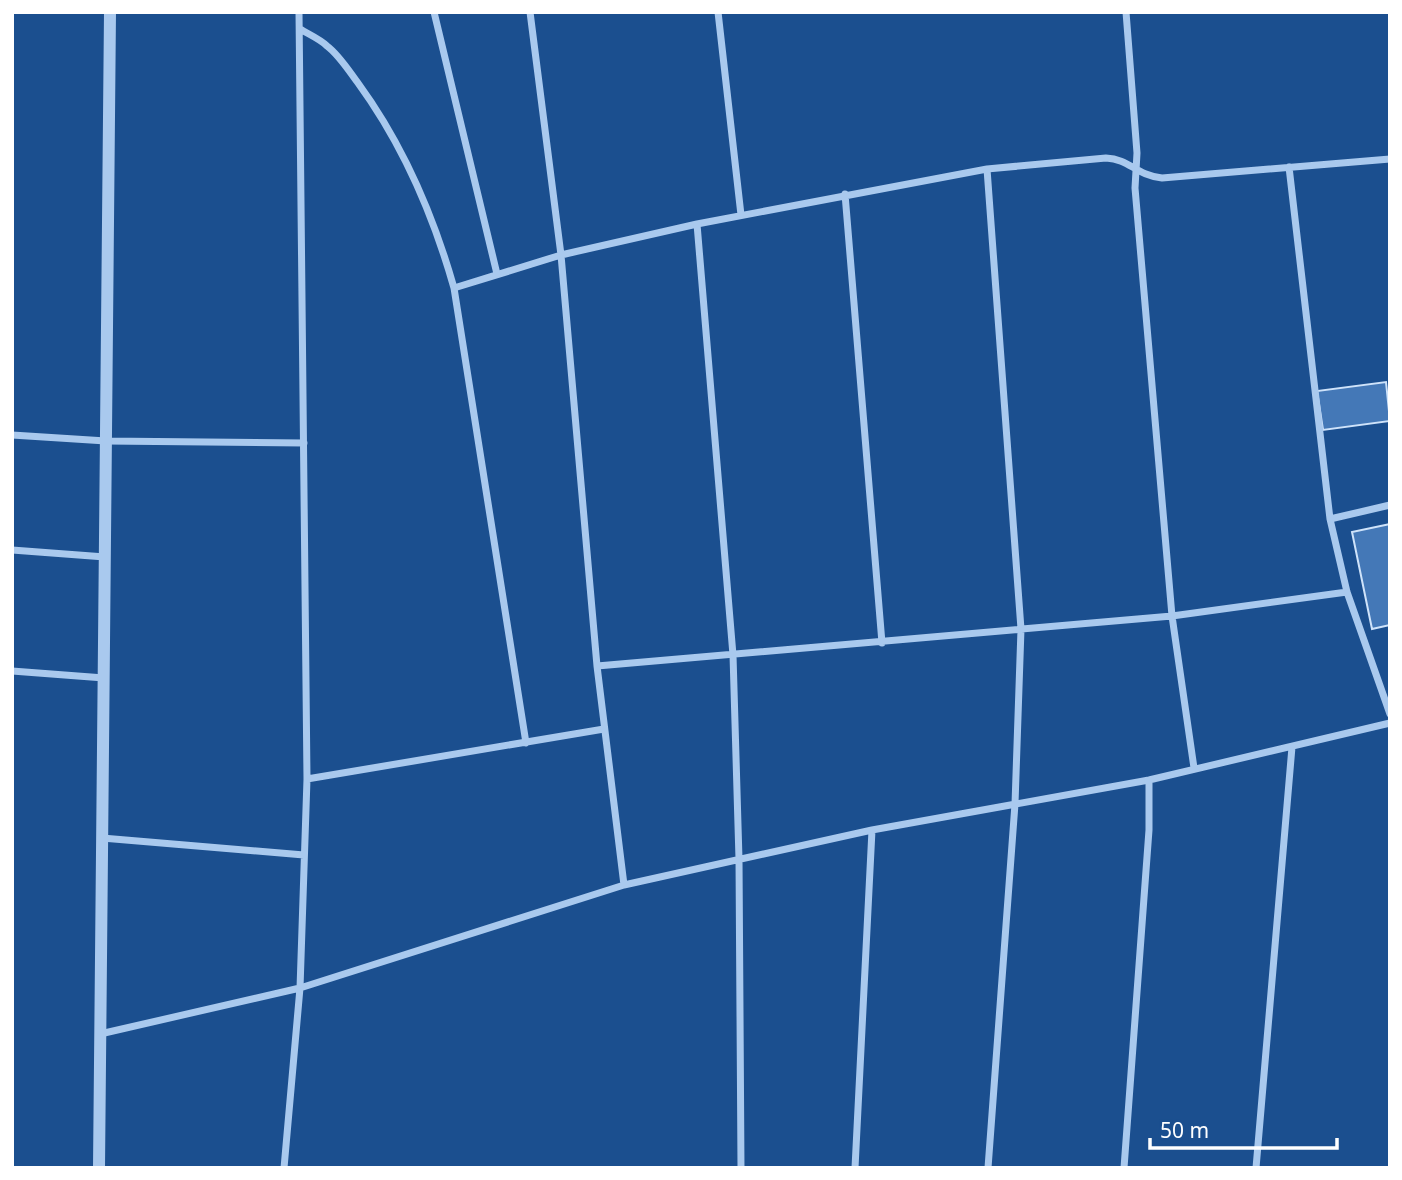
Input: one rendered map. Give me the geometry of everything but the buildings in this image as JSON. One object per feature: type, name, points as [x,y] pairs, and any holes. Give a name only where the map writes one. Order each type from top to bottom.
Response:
[{"type":"street","points":[[99,1168],[110,12]]},
{"type":"street","points":[[284,1168],[300,988],[307,779],[299,12]]},
{"type":"street","points":[[434,12],[497,274]]},
{"type":"street","points":[[530,12],[561,255],[597,666],[624,885]]},
{"type":"street","points":[[718,12],[741,215]]},
{"type":"street","points":[[1126,12],[1137,153],[1135,188],[1172,616],[1194,768]]},
{"type":"street","points":[[299,29],[327,46],[370,100],[393,137],[425,201],[454,288],[526,743]]},
{"type":"street","points":[[454,288],[561,255],[697,224],[987,169],[1106,158],[1124,162],[1143,175],[1162,178],[1390,159]]},
{"type":"street","points":[[1289,167],[1330,519],[1348,593],[1390,715]]},
{"type":"street","points":[[987,169],[1021,629],[1015,804],[988,1168]]},
{"type":"street","points":[[845,194],[882,643]]},
{"type":"street","points":[[697,224],[733,654],[739,859],[741,1168]]},
{"type":"street","points":[[12,435],[106,441],[304,443]]},
{"type":"street","points":[[1330,519],[1390,505]]},
{"type":"street","points":[[12,550],[105,557]]},
{"type":"street","points":[[597,666],[1172,616],[1348,593]]},
{"type":"street","points":[[12,671],[104,678]]},
{"type":"street","points":[[100,1034],[300,988],[624,885],[872,830],[1149,779],[1390,723]]},
{"type":"street","points":[[307,779],[604,729]]},
{"type":"street","points":[[1256,1168],[1292,747]]},
{"type":"street","points":[[1124,1168],[1149,830],[1149,779]]},
{"type":"street","points":[[856,1168],[872,830]]},
{"type":"street","points":[[102,838],[304,855]]}]
